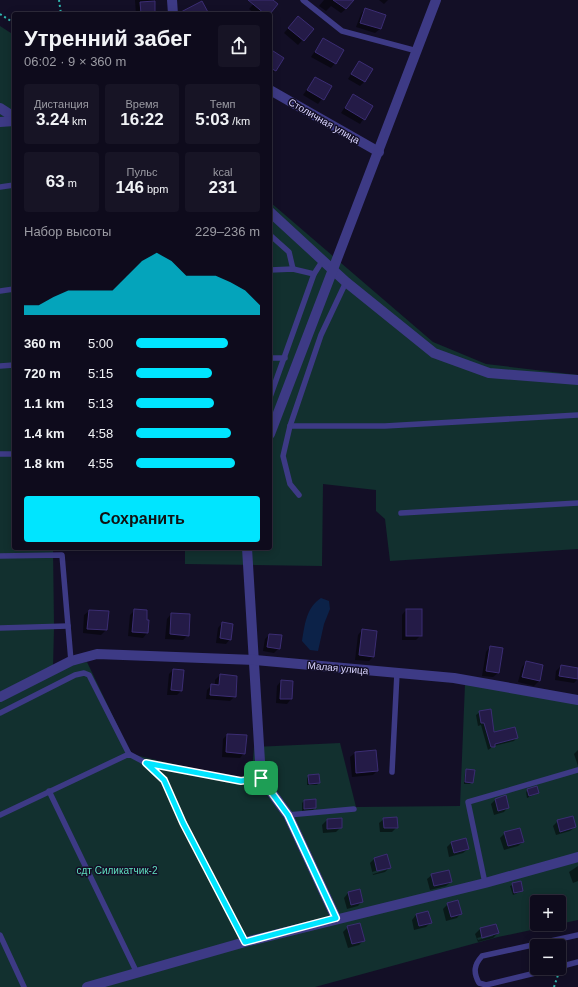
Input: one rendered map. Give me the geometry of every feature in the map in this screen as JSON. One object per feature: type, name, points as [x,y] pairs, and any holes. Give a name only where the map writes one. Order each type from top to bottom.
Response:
[{"type":"street","points":[[172,0],[173,12]]},
{"type":"street","points":[[272,429],[334,271],[436,0]]},
{"type":"street","name":"Столичная улица","points":[[272,91],[379,152]]},
{"type":"street","points":[[0,108],[12,116]]},
{"type":"street","points":[[0,122],[12,121]]},
{"type":"street","points":[[272,214],[346,282],[434,353],[489,373],[578,380]]},
{"type":"street","points":[[247,550],[261,778],[288,815],[336,918]]},
{"type":"street","name":"Малая улица","points":[[0,697],[71,661],[96,654],[255,660],[454,678],[578,700]]},
{"type":"street","points":[[87,987],[245,942],[336,918],[485,883],[578,857]]},
{"type":"lane","points":[[303,0],[342,31],[417,51]]},
{"type":"lane","points":[[0,188],[12,185]]},
{"type":"lane","points":[[272,237],[289,252],[293,269]]},
{"type":"lane","points":[[272,392],[314,274],[323,260]]},
{"type":"lane","points":[[272,270],[293,269],[314,274]]},
{"type":"lane","points":[[299,495],[290,484],[283,456],[290,426],[321,335],[346,282]]},
{"type":"lane","points":[[0,291],[12,289]]},
{"type":"lane","points":[[272,358],[285,358]]},
{"type":"lane","points":[[0,366],[12,365]]},
{"type":"lane","points":[[290,426],[385,426],[578,415]]},
{"type":"lane","points":[[0,454],[12,454]]},
{"type":"lane","points":[[401,513],[578,503]]},
{"type":"lane","points":[[0,556],[62,554],[71,661]]},
{"type":"lane","points":[[0,628],[68,626]]},
{"type":"lane","points":[[0,713],[75,675],[84,673],[88,675],[129,754],[146,763],[164,780],[183,823],[245,942]]},
{"type":"lane","points":[[392,772],[397,673]]},
{"type":"lane","points":[[0,815],[49,790],[129,754]]},
{"type":"lane","points":[[146,763],[241,781],[261,778]]},
{"type":"lane","points":[[485,883],[468,802],[578,770]]},
{"type":"lane","points":[[49,790],[137,972]]},
{"type":"lane","points":[[288,815],[354,809]]},
{"type":"lane","points":[[0,935],[24,987]]},
{"type":"lane","points":[[560,939],[578,935]]},
{"type":"lane","points":[[530,946],[482,956],[474,968],[475,976],[479,983],[486,985],[530,974]]},
{"type":"lane","points":[[566,965],[577,963]]},
{"type":"path","points":[[59,0],[61,12]]},
{"type":"path","points":[[0,14],[12,22]]},
{"type":"green space","name":"сдт Силикатчик-2","points":[[0,26],[12,34],[12,550],[53,550],[53,668],[87,662],[131,754],[238,779],[252,770],[254,747],[340,743],[356,807],[460,806],[465,684],[578,704],[578,920],[566,923],[566,895],[530,895],[530,930],[498,937],[315,987],[0,987]]},
{"type":"green space","points":[[272,204],[433,342],[486,364],[578,375],[578,549],[390,561],[385,519],[376,511],[376,490],[323,484],[322,566],[185,564],[185,550],[272,550]]},
{"type":"water","points":[[321,598],[329,601],[330,609],[324,624],[318,651],[310,650],[302,641],[305,623],[312,607]]},
{"type":"building","points":[[248,0],[273,0],[278,4],[272,12],[263,12]]},
{"type":"building","points":[[333,0],[354,0],[346,9]]},
{"type":"building","points":[[155,1],[155,12],[141,12],[140,2]]},
{"type":"building","points":[[202,1],[208,12],[181,12]]},
{"type":"building","points":[[365,8],[386,15],[381,29],[360,23]]},
{"type":"building","points":[[298,16],[314,29],[304,41],[288,28]]},
{"type":"building","points":[[323,38],[344,50],[336,64],[315,52]]},
{"type":"building","points":[[272,50],[284,58],[276,71],[272,69]]},
{"type":"building","points":[[359,61],[373,69],[365,82],[351,74]]},
{"type":"building","points":[[315,77],[332,86],[324,100],[307,90]]},
{"type":"building","points":[[353,94],[373,106],[365,120],[345,108]]},
{"type":"building","points":[[134,609],[147,610],[147,620],[149,620],[148,633],[132,632]]},
{"type":"building","points":[[406,609],[422,609],[422,636],[406,636]]},
{"type":"building","points":[[89,610],[109,611],[107,630],[87,629]]},
{"type":"building","points":[[171,613],[190,614],[189,636],[170,634]]},
{"type":"building","points":[[222,622],[233,624],[231,640],[220,638]]},
{"type":"building","points":[[362,629],[377,631],[374,657],[359,655]]},
{"type":"building","points":[[269,634],[282,635],[280,649],[267,647]]},
{"type":"building","points":[[490,646],[503,648],[499,673],[486,671]]},
{"type":"building","points":[[526,661],[543,665],[540,681],[522,677]]},
{"type":"building","points":[[561,665],[578,668],[578,679],[559,676]]},
{"type":"building","points":[[173,669],[184,670],[182,691],[171,690]]},
{"type":"building","points":[[220,674],[237,676],[236,697],[210,695],[211,684],[219,685]]},
{"type":"building","points":[[281,680],[293,681],[292,699],[280,699]]},
{"type":"building","points":[[491,709],[494,732],[515,727],[518,738],[495,744],[495,747],[491,747],[484,723],[481,723],[479,711]]},
{"type":"building","points":[[227,734],[247,735],[245,754],[226,752]]},
{"type":"building","points":[[376,750],[378,771],[356,773],[355,752]]},
{"type":"building","points":[[466,769],[475,770],[473,783],[465,782]]},
{"type":"building","points":[[319,774],[320,783],[309,784],[308,775]]},
{"type":"building","points":[[537,786],[539,793],[529,796],[527,789]]},
{"type":"building","points":[[506,795],[509,808],[498,811],[495,799]]},
{"type":"building","points":[[316,799],[316,808],[304,809],[304,800]]},
{"type":"building","points":[[573,816],[576,827],[560,832],[557,820]]},
{"type":"building","points":[[397,817],[398,828],[384,828],[383,818]]},
{"type":"building","points":[[342,818],[342,828],[327,829],[327,819]]},
{"type":"building","points":[[520,828],[524,842],[508,846],[504,832]]},
{"type":"building","points":[[466,838],[469,849],[454,853],[451,842]]},
{"type":"building","points":[[387,854],[391,868],[377,871],[374,858]]},
{"type":"building","points":[[449,870],[452,882],[434,886],[431,874]]},
{"type":"building","points":[[521,881],[523,891],[514,893],[512,883]]},
{"type":"building","points":[[360,889],[363,902],[351,905],[348,892]]},
{"type":"building","points":[[458,900],[462,914],[451,917],[447,903]]},
{"type":"building","points":[[428,911],[432,923],[419,926],[416,914]]},
{"type":"building","points":[[360,923],[365,941],[352,944],[347,926]]},
{"type":"building","points":[[496,924],[499,933],[482,938],[480,928]]},
{"type":"route","points":[[146,763],[241,781],[261,778],[288,815],[336,918],[245,942],[183,823],[164,780],[146,763]]}]
